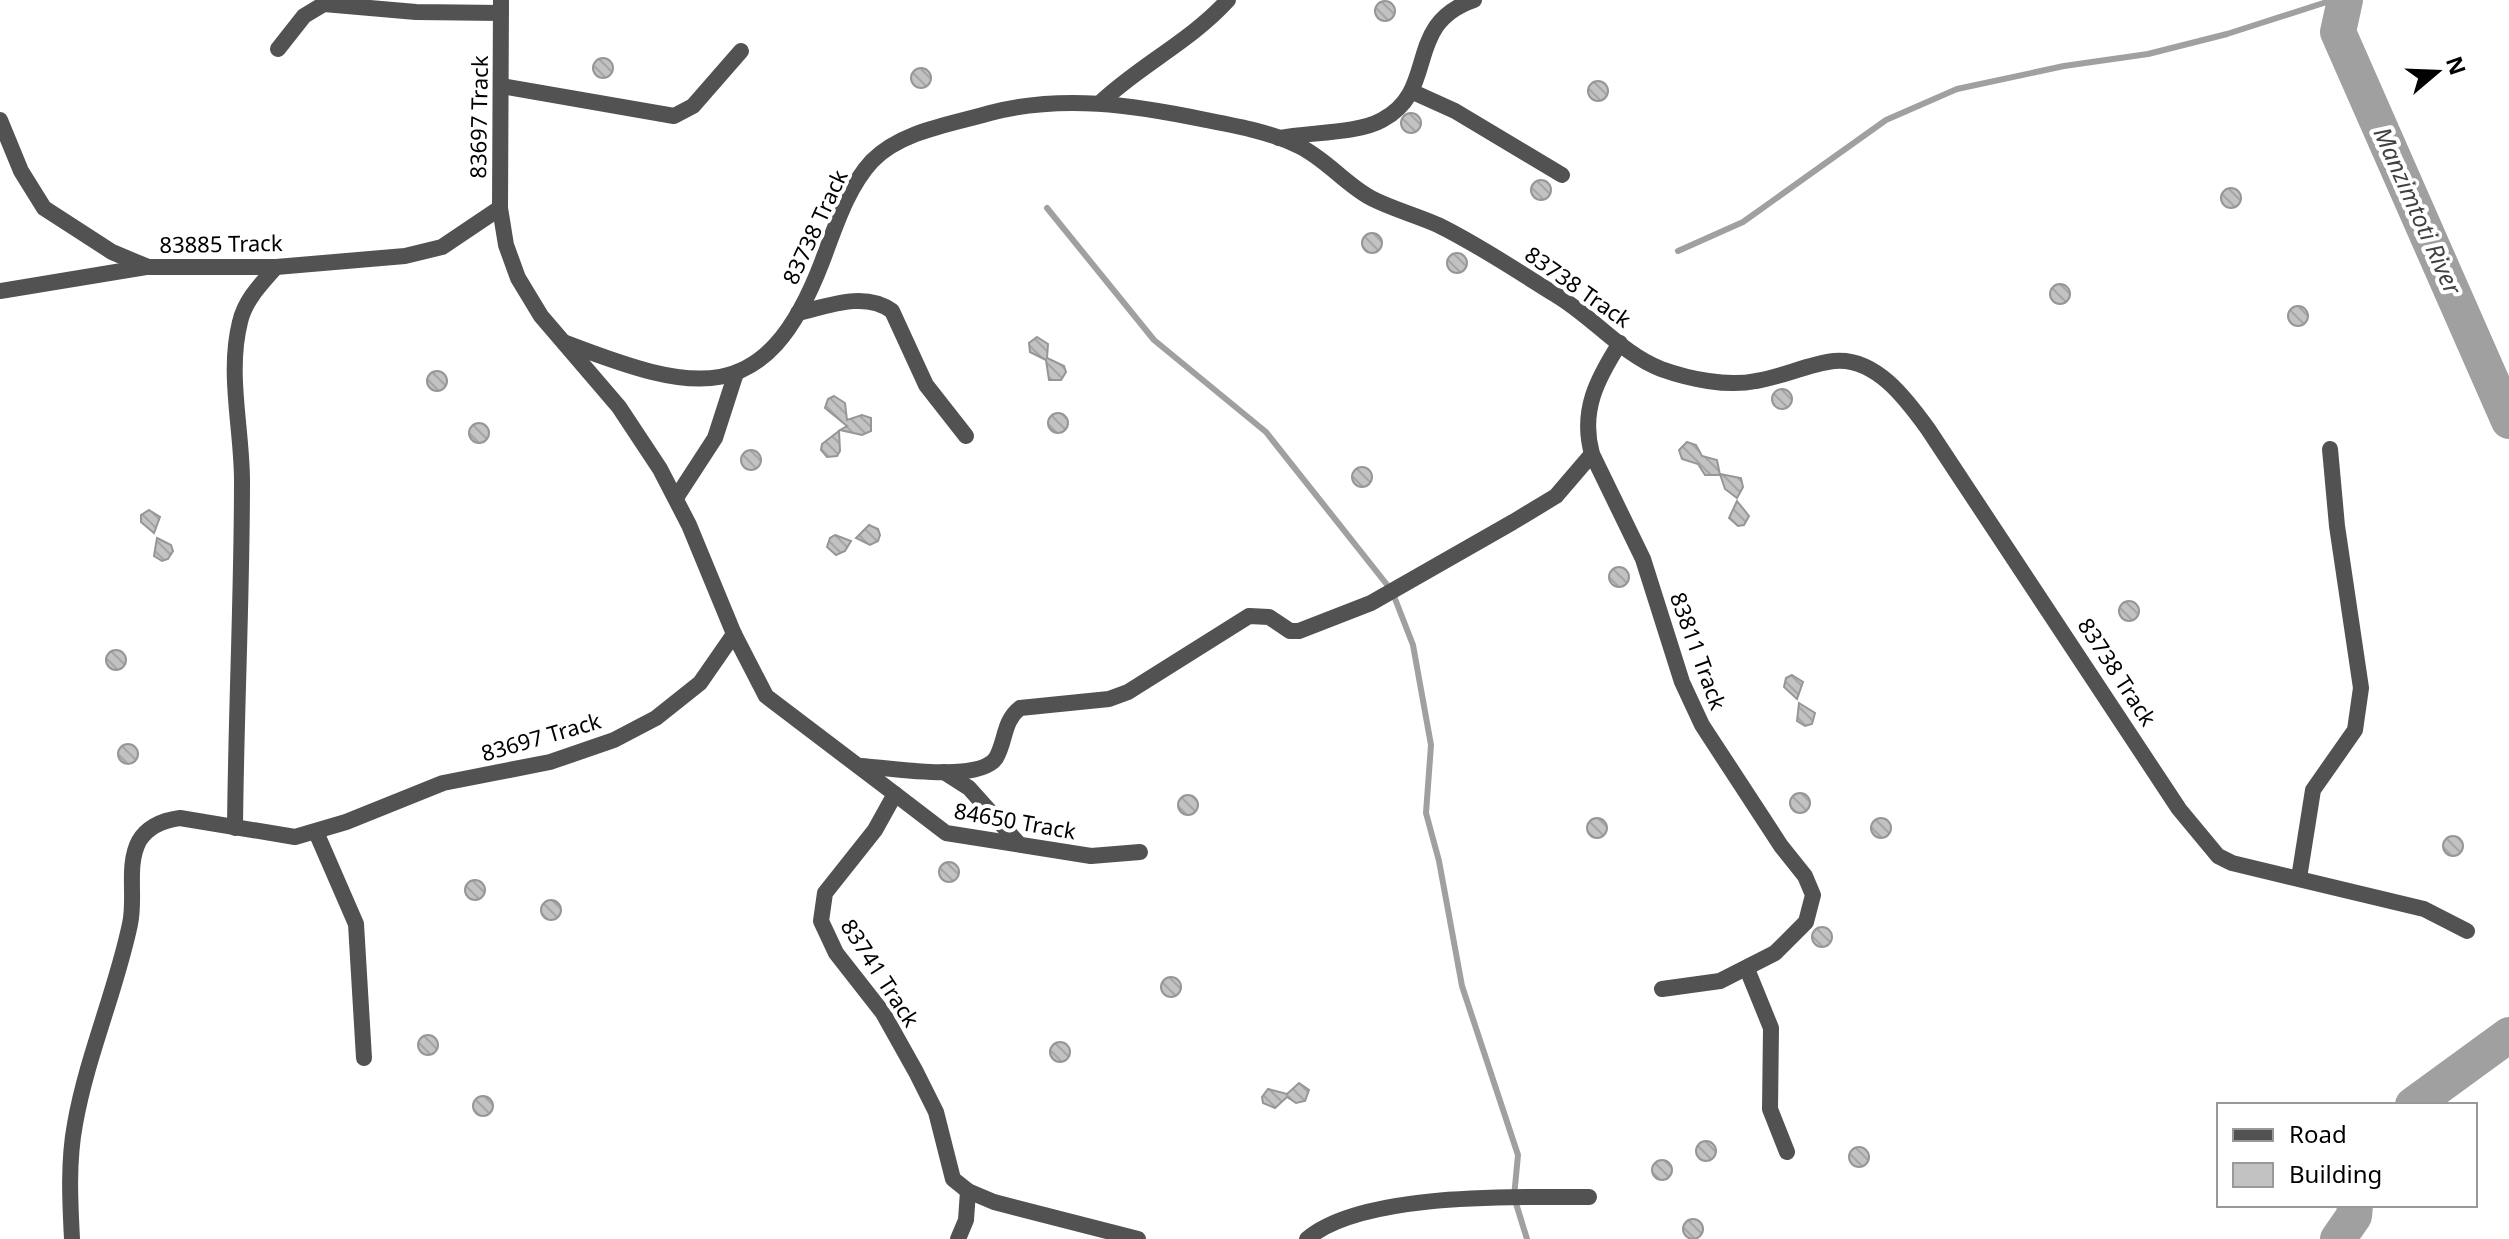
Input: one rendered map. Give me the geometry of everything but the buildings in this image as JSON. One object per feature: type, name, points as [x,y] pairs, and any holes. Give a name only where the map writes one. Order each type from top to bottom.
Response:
[{"type":"street","points":[[1100,103],[1129,76],[1193,33],[1228,0]]},
{"type":"street","points":[[1278,138],[1372,125],[1391,115],[1413,92],[1441,17],[1462,2]]},
{"type":"street","points":[[278,49],[304,16],[324,4],[416,12],[501,7]]},
{"type":"street","name":"83697 Track","points":[[72,1239],[75,1122],[131,922],[132,872],[139,841],[154,826],[171,819],[193,819],[278,836],[316,832],[443,783],[550,762],[614,740],[656,718],[688,695],[717,662],[734,634],[676,498],[619,407],[541,316],[518,278],[506,245],[500,208],[501,7]]},
{"type":"street","points":[[502,86],[674,116],[693,106],[741,51]]},
{"type":"street","points":[[1413,92],[1455,111],[1562,175]]},
{"type":"street","name":"83738 Track","points":[[735,376],[767,353],[785,334],[798,313],[848,198],[866,169],[883,152],[914,135],[1003,110],[1064,102],[1100,103],[1190,117],[1278,138],[1312,154],[1370,198],[1436,225],[1475,246],[1562,299],[1656,367],[1726,382],[1760,381],[1836,361],[1857,364],[1881,377],[1901,393],[1928,429],[1957,478],[2200,838],[2218,856],[2232,863],[2424,909],[2467,931]]},
{"type":"street","name":"83885 Track","points":[[0,120],[21,171],[44,208],[112,252],[148,267],[276,267],[405,256],[442,247],[500,208]]},
{"type":"street","points":[[0,291],[148,267]]},
{"type":"street","points":[[235,828],[235,692],[241,626],[242,536],[236,342],[247,304],[276,267]]},
{"type":"street","points":[[798,313],[861,300],[883,304],[892,311],[926,385],[966,436]]},
{"type":"street","points":[[566,343],[661,375],[718,380],[735,376]]},
{"type":"street","name":"83811 Track","points":[[1620,343],[1589,401],[1588,437],[1592,454],[1643,559],[1682,682],[1702,725],[1811,888],[1812,903],[1799,931],[1775,953],[1742,972],[1720,981],[1662,989]]},
{"type":"street","points":[[676,498],[715,438],[735,376]]},
{"type":"street","points":[[2299,878],[2313,790],[2355,730],[2361,701],[2360,658],[2337,526],[2330,449]]},
{"type":"street","points":[[862,766],[970,771],[992,762],[1010,718],[1020,708],[1109,699],[1128,692],[1249,616],[1269,617],[1290,631],[1299,631],[1371,603],[1556,496],[1592,454]]},
{"type":"street","points":[[734,634],[759,686],[771,701],[862,766],[895,794]]},
{"type":"street","points":[[944,772],[969,788],[1019,844]]},
{"type":"street","name":"84650 Track","points":[[895,794],[942,832],[1091,856],[1140,852]]},
{"type":"street","name":"83741 Track","points":[[895,794],[875,830],[825,893],[821,921],[836,953],[883,1013],[916,1072],[936,1112],[953,1179],[968,1191]]},
{"type":"street","points":[[316,832],[356,924],[364,1058]]},
{"type":"street","points":[[1742,972],[1771,1028],[1770,1109],[1787,1152]]},
{"type":"street","points":[[958,1239],[966,1220],[968,1191],[994,1202],[1138,1239]]},
{"type":"street","points":[[1307,1239],[1330,1222],[1359,1212],[1456,1199],[1589,1197]]},
{"type":"waterway","points":[[1678,251],[1743,222],[1886,120],[1957,89],[2064,66],[2148,54],[2227,34],[2333,0]]},
{"type":"waterway","name":"Manzimtoti River","points":[[2345,0],[2338,32],[2509,421]]},
{"type":"waterway","points":[[1047,208],[1154,340],[1266,432],[1392,591],[1413,645],[1431,745],[1426,813],[1439,861],[1462,986],[1518,1155],[1514,1197],[1527,1239]]},
{"type":"waterway","name":"Manzimtoti River","points":[[2416,1103],[2509,1035]]},
{"type":"waterway","name":"Manzimtoti River","points":[[2338,1239],[2354,1216],[2355,1207]]}]
